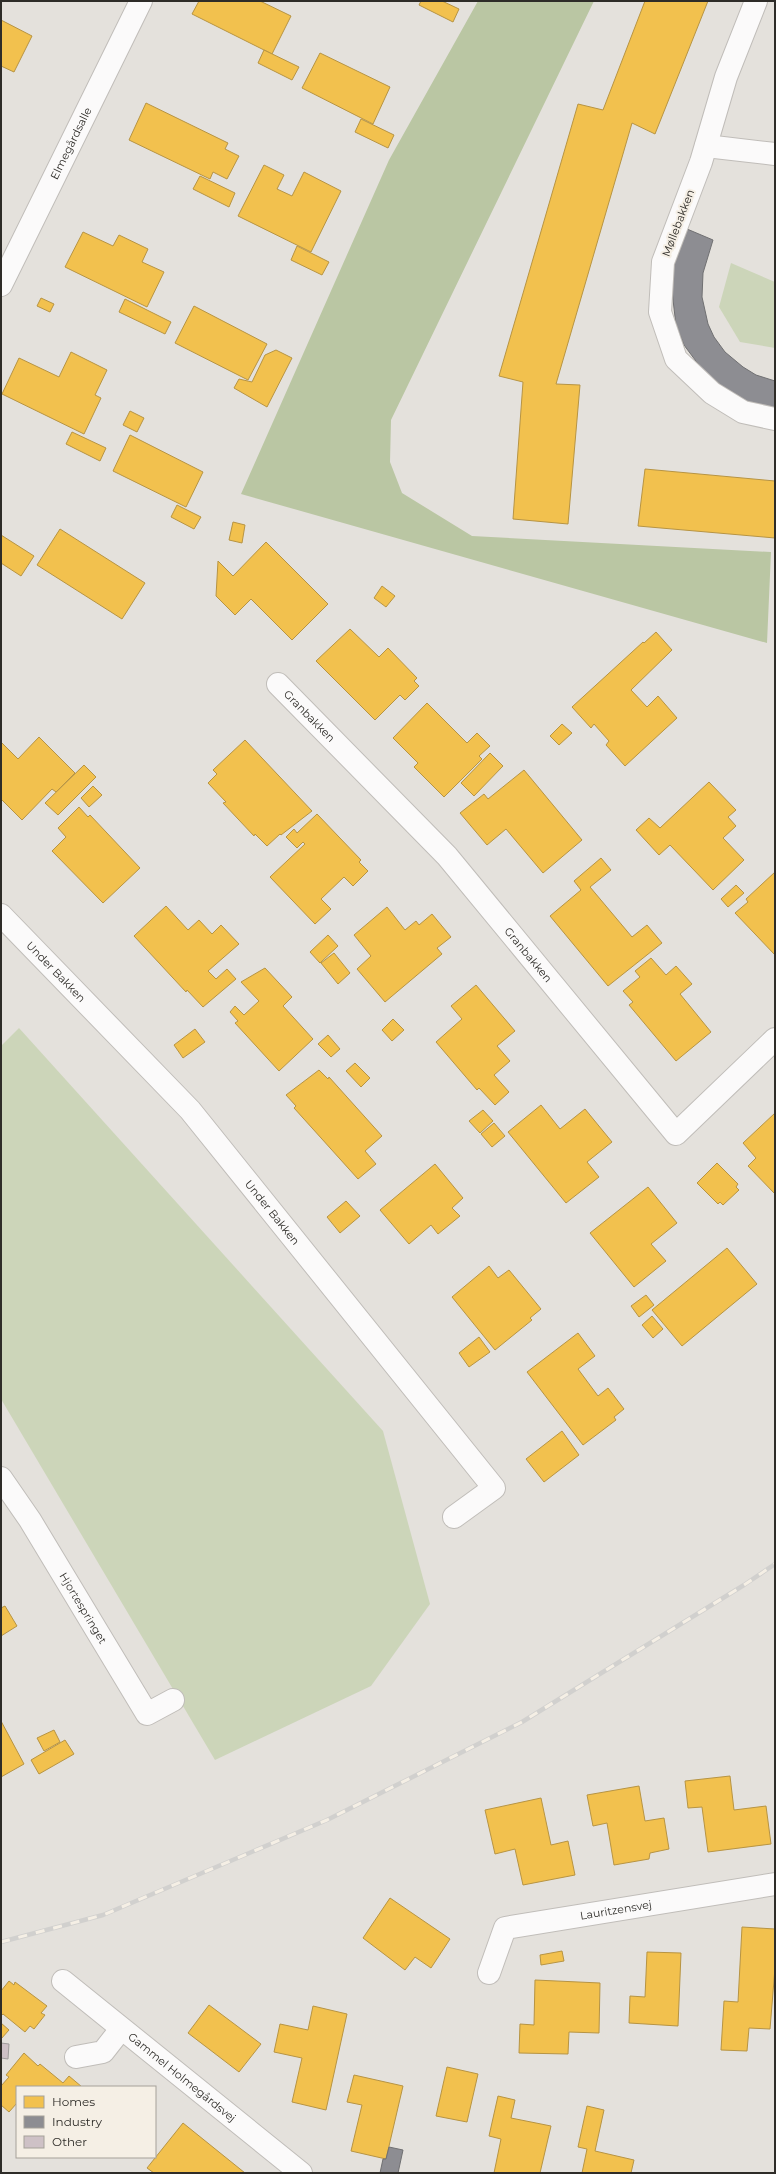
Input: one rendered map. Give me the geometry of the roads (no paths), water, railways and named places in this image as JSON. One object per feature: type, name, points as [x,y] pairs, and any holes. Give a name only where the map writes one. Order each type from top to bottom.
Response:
[{"type":"street","name":"Elmegårdsalle","points":[[1,285],[141,1]]},
{"type":"street","name":"Møllebakken","points":[[756,1],[726,77],[706,146],[663,262],[660,312],[676,358],[712,393],[743,412],[775,419]]},
{"type":"street","points":[[706,146],[775,154]]},
{"type":"street","name":"Granbakken","points":[[278,684],[447,856],[676,1134],[775,1039]]},
{"type":"street","name":"Under Bakken","points":[[1,914],[190,1110],[494,1488],[454,1517]]},
{"type":"street","name":"Hjortespringet","points":[[1,1478],[30,1520],[147,1714],[173,1700]]},
{"type":"street","name":"Lauritzensvej","points":[[489,1974],[505,1928],[775,1884]]},
{"type":"street","name":"Gammel Holmegårdsvej","points":[[63,1981],[300,2173]]},
{"type":"street","points":[[76,2057],[103,2052],[121,2029]]},
{"type":"railway","points":[[1,1942],[103,1915],[327,1820],[522,1722],[744,1585],[775,1564]]}]
